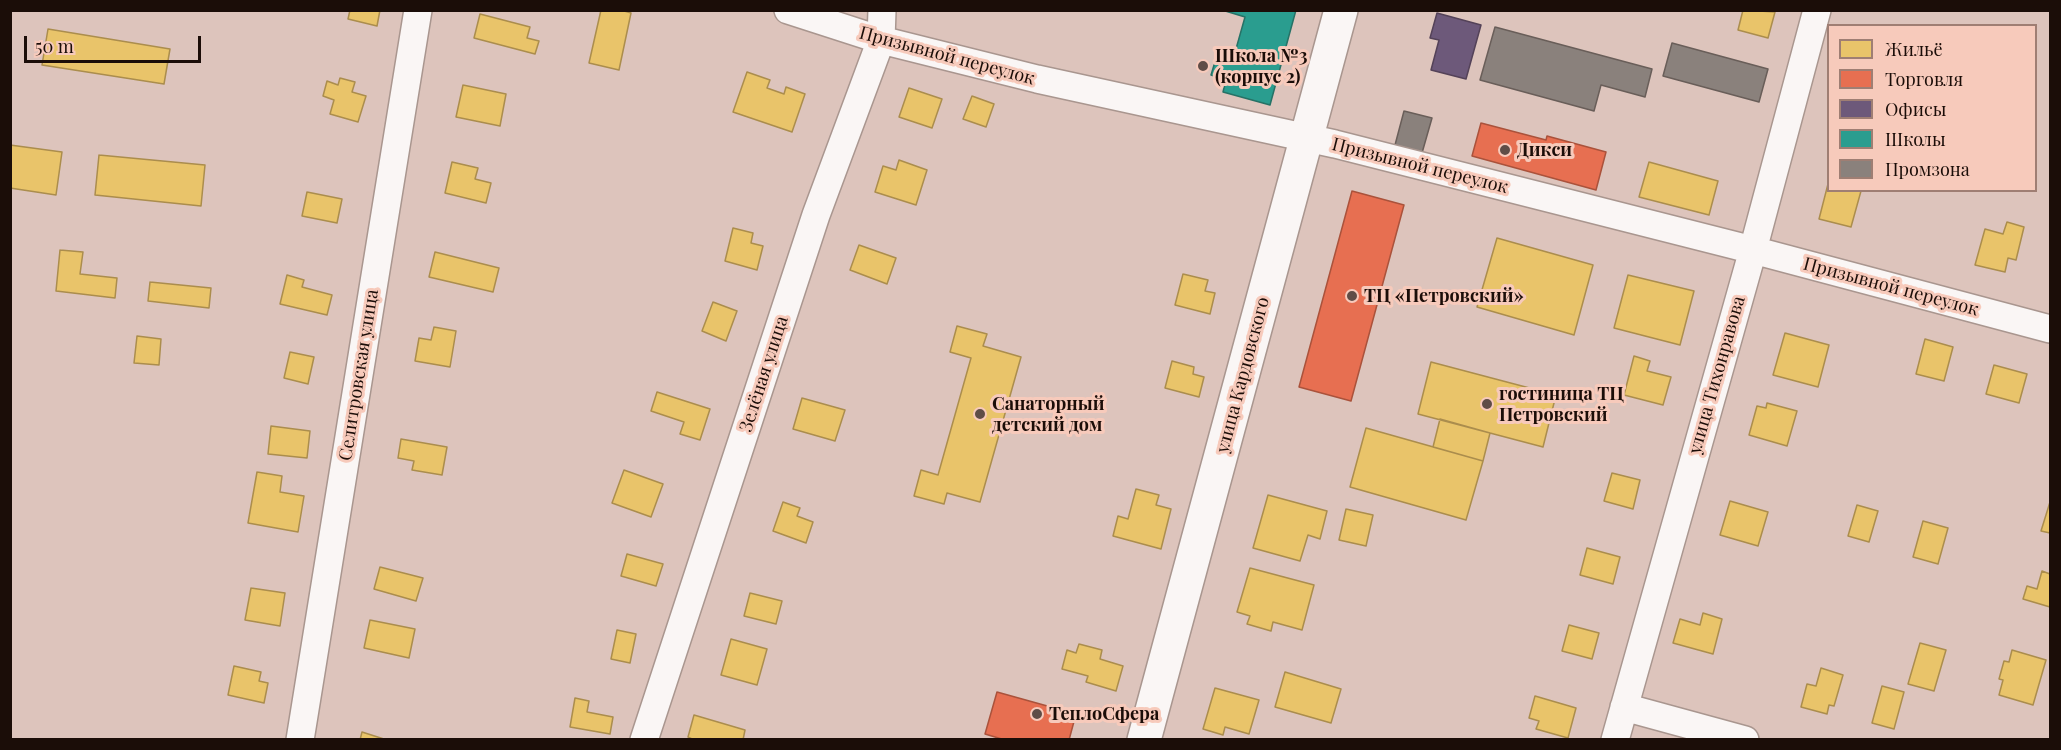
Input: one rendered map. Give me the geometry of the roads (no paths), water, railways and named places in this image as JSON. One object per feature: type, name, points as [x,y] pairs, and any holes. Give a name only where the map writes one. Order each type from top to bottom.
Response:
[{"type":"main road","name":"улица Кардовского","points":[[1144,740],[1341,10]]},
{"type":"street","name":"Селитровская улица","points":[[300,740],[418,10]]},
{"type":"street","name":"Призывной переулок","points":[[788,10],[881,40],[1036,79],[1306,138],[1753,250],[2050,329]]},
{"type":"street","name":"Зелёная улица","points":[[644,740],[816,215],[881,40],[882,10]]},
{"type":"street","name":"улица Тихонравова","points":[[1615,740],[1753,250],[1817,10]]},
{"type":"street","points":[[1624,707],[1745,740]]},
{"type":"place","name":"Школа №3 (корпус 2)","points":[[1203,66]]},
{"type":"place","name":"Дикси","points":[[1505,150]]},
{"type":"place","name":"ТЦ «Петровский»","points":[[1352,296]]},
{"type":"place","name":"гостиница ТЦ Петровский","points":[[1487,404]]},
{"type":"place","name":"Санаторный детский дом","points":[[980,414]]},
{"type":"place","name":"ТеплоСфера","points":[[1037,714]]}]
